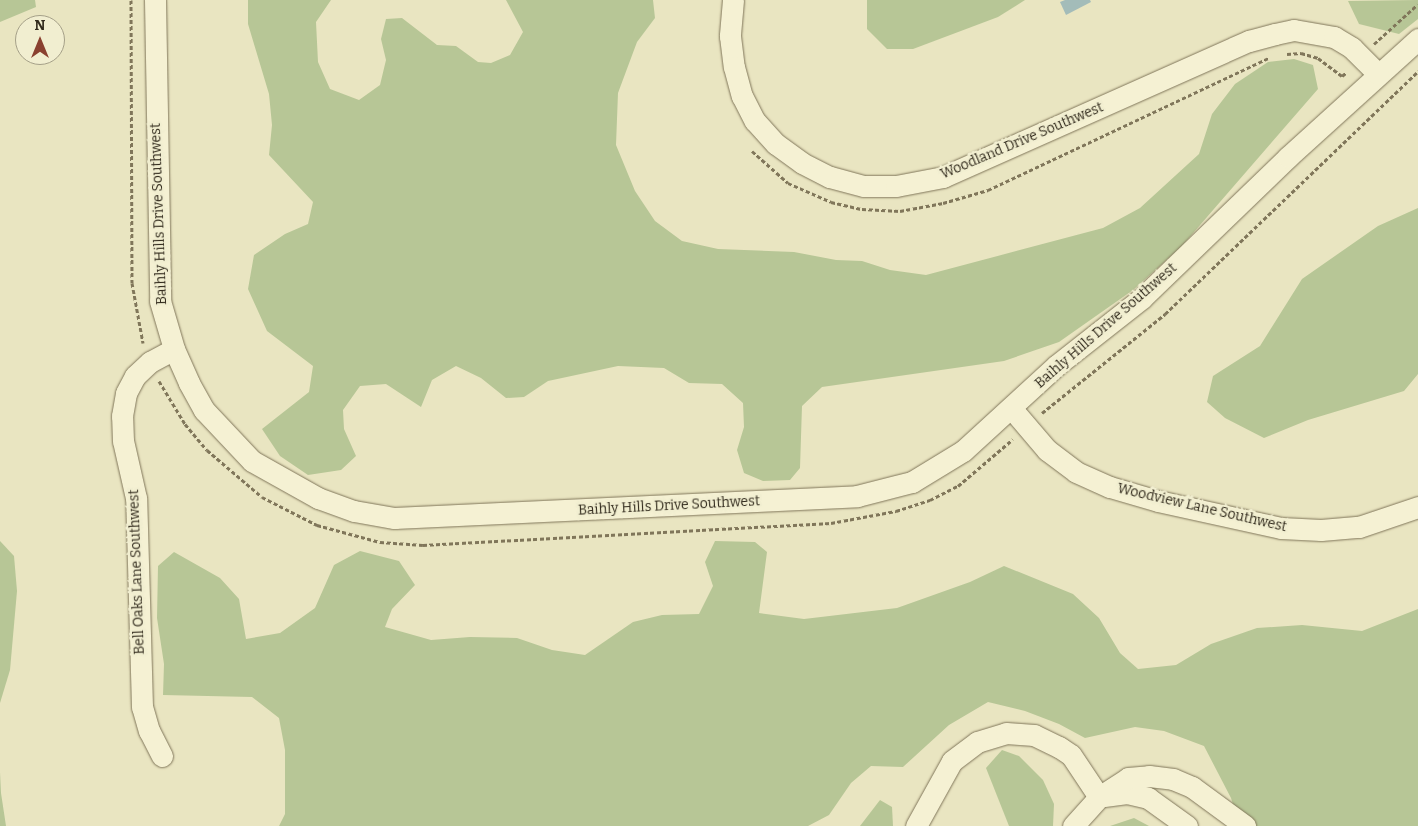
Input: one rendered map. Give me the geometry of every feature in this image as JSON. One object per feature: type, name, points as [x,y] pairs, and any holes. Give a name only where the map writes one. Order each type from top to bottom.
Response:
[{"type":"street","name":"Baihly Hills Drive Southwest","points":[[155,0],[160,301],[174,349],[204,410],[252,461],[318,498],[354,511],[394,518],[857,496],[912,482],[963,451],[1012,409],[1057,365],[1142,298],[1378,74],[1418,39]]},
{"type":"street","name":"Woodland Drive Southwest","points":[[733,0],[730,36],[734,67],[742,96],[755,121],[776,144],[802,163],[830,178],[864,186],[896,186],[944,177],[1240,45],[1275,34],[1294,30],[1334,38],[1352,48],[1378,74]]},
{"type":"street","name":"Bell Oaks Lane Southwest","points":[[162,756],[149,731],[142,707],[136,498],[123,441],[126,393],[135,376],[150,362],[174,349]]},
{"type":"street","name":"Woodview Lane Southwest","points":[[1012,409],[1047,450],[1076,472],[1110,487],[1281,528],[1321,530],[1359,527],[1418,507]]},
{"type":"street","points":[[916,826],[952,761],[977,742],[1006,733],[1034,735],[1071,755],[1099,797]]},
{"type":"street","points":[[1073,826],[1099,797],[1128,778],[1149,776],[1173,779],[1192,787],[1245,826]]},
{"type":"street","points":[[1099,797],[1126,793],[1148,798],[1187,826]]},
{"type":"path","points":[[131,0],[132,283],[138,327],[150,362]]},
{"type":"path","points":[[1376,43],[1418,4]]},
{"type":"path","points":[[1027,426],[1165,314],[1418,71]]},
{"type":"green space","points":[[0,0],[35,0],[36,7],[0,22]]},
{"type":"green space","points":[[248,0],[331,0],[316,22],[318,62],[330,89],[359,100],[380,85],[386,60],[381,39],[386,19],[402,18],[437,45],[456,46],[478,62],[491,63],[510,55],[523,32],[506,0],[653,0],[655,18],[637,42],[618,93],[616,145],[635,191],[655,221],[682,241],[718,249],[794,252],[836,260],[862,261],[890,270],[926,275],[1103,228],[1140,208],[1199,154],[1212,114],[1235,84],[1268,62],[1294,59],[1313,65],[1318,89],[1181,247],[1133,290],[1059,342],[1004,361],[822,387],[802,406],[800,468],[790,480],[763,481],[744,473],[737,450],[744,427],[743,403],[722,384],[689,383],[664,368],[618,366],[548,381],[524,397],[506,398],[481,378],[456,366],[432,380],[421,407],[386,384],[360,386],[343,410],[344,429],[356,456],[341,470],[308,475],[280,456],[262,429],[309,392],[313,366],[267,331],[248,289],[254,255],[285,234],[308,224],[313,202],[269,155],[272,125],[269,94],[248,24]]},
{"type":"green space","points":[[867,0],[1025,0],[998,17],[913,49],[887,49],[867,29]]},
{"type":"green space","points":[[1418,0],[1418,19],[1399,34],[1359,24],[1348,1]]},
{"type":"green space","points":[[1418,208],[1418,374],[1404,391],[1308,420],[1264,438],[1225,418],[1207,402],[1213,376],[1260,346],[1302,279],[1378,226]]},
{"type":"green space","points":[[0,541],[14,556],[17,591],[10,670],[0,703]]},
{"type":"green space","points":[[715,541],[755,542],[767,552],[759,613],[804,619],[897,608],[970,582],[1004,566],[1073,594],[1099,618],[1120,653],[1138,669],[1176,665],[1211,644],[1257,628],[1302,625],[1362,631],[1418,609],[1418,826],[1240,826],[1231,798],[1204,746],[1164,731],[1135,727],[1085,738],[1059,724],[1025,711],[988,702],[949,725],[903,767],[871,766],[851,783],[829,815],[808,826],[279,826],[285,814],[285,750],[279,718],[252,697],[163,695],[164,664],[157,618],[158,566],[174,552],[220,578],[239,599],[246,639],[280,633],[315,608],[334,565],[360,551],[399,561],[415,585],[392,609],[385,627],[431,640],[470,637],[517,638],[552,650],[585,655],[633,622],[662,615],[699,614],[713,586],[705,562]]},
{"type":"green space","points":[[1002,750],[1019,756],[1043,780],[1054,804],[1053,826],[1009,826],[986,768]]},
{"type":"green space","points":[[0,772],[1,793],[6,826],[0,826]]},
{"type":"green space","points":[[880,800],[892,807],[893,826],[860,826]]},
{"type":"green space","points":[[1134,818],[1149,826],[1110,826]]},
{"type":"water","points":[[1065,0],[1090,0],[1091,2],[1066,15],[1060,2]]}]
